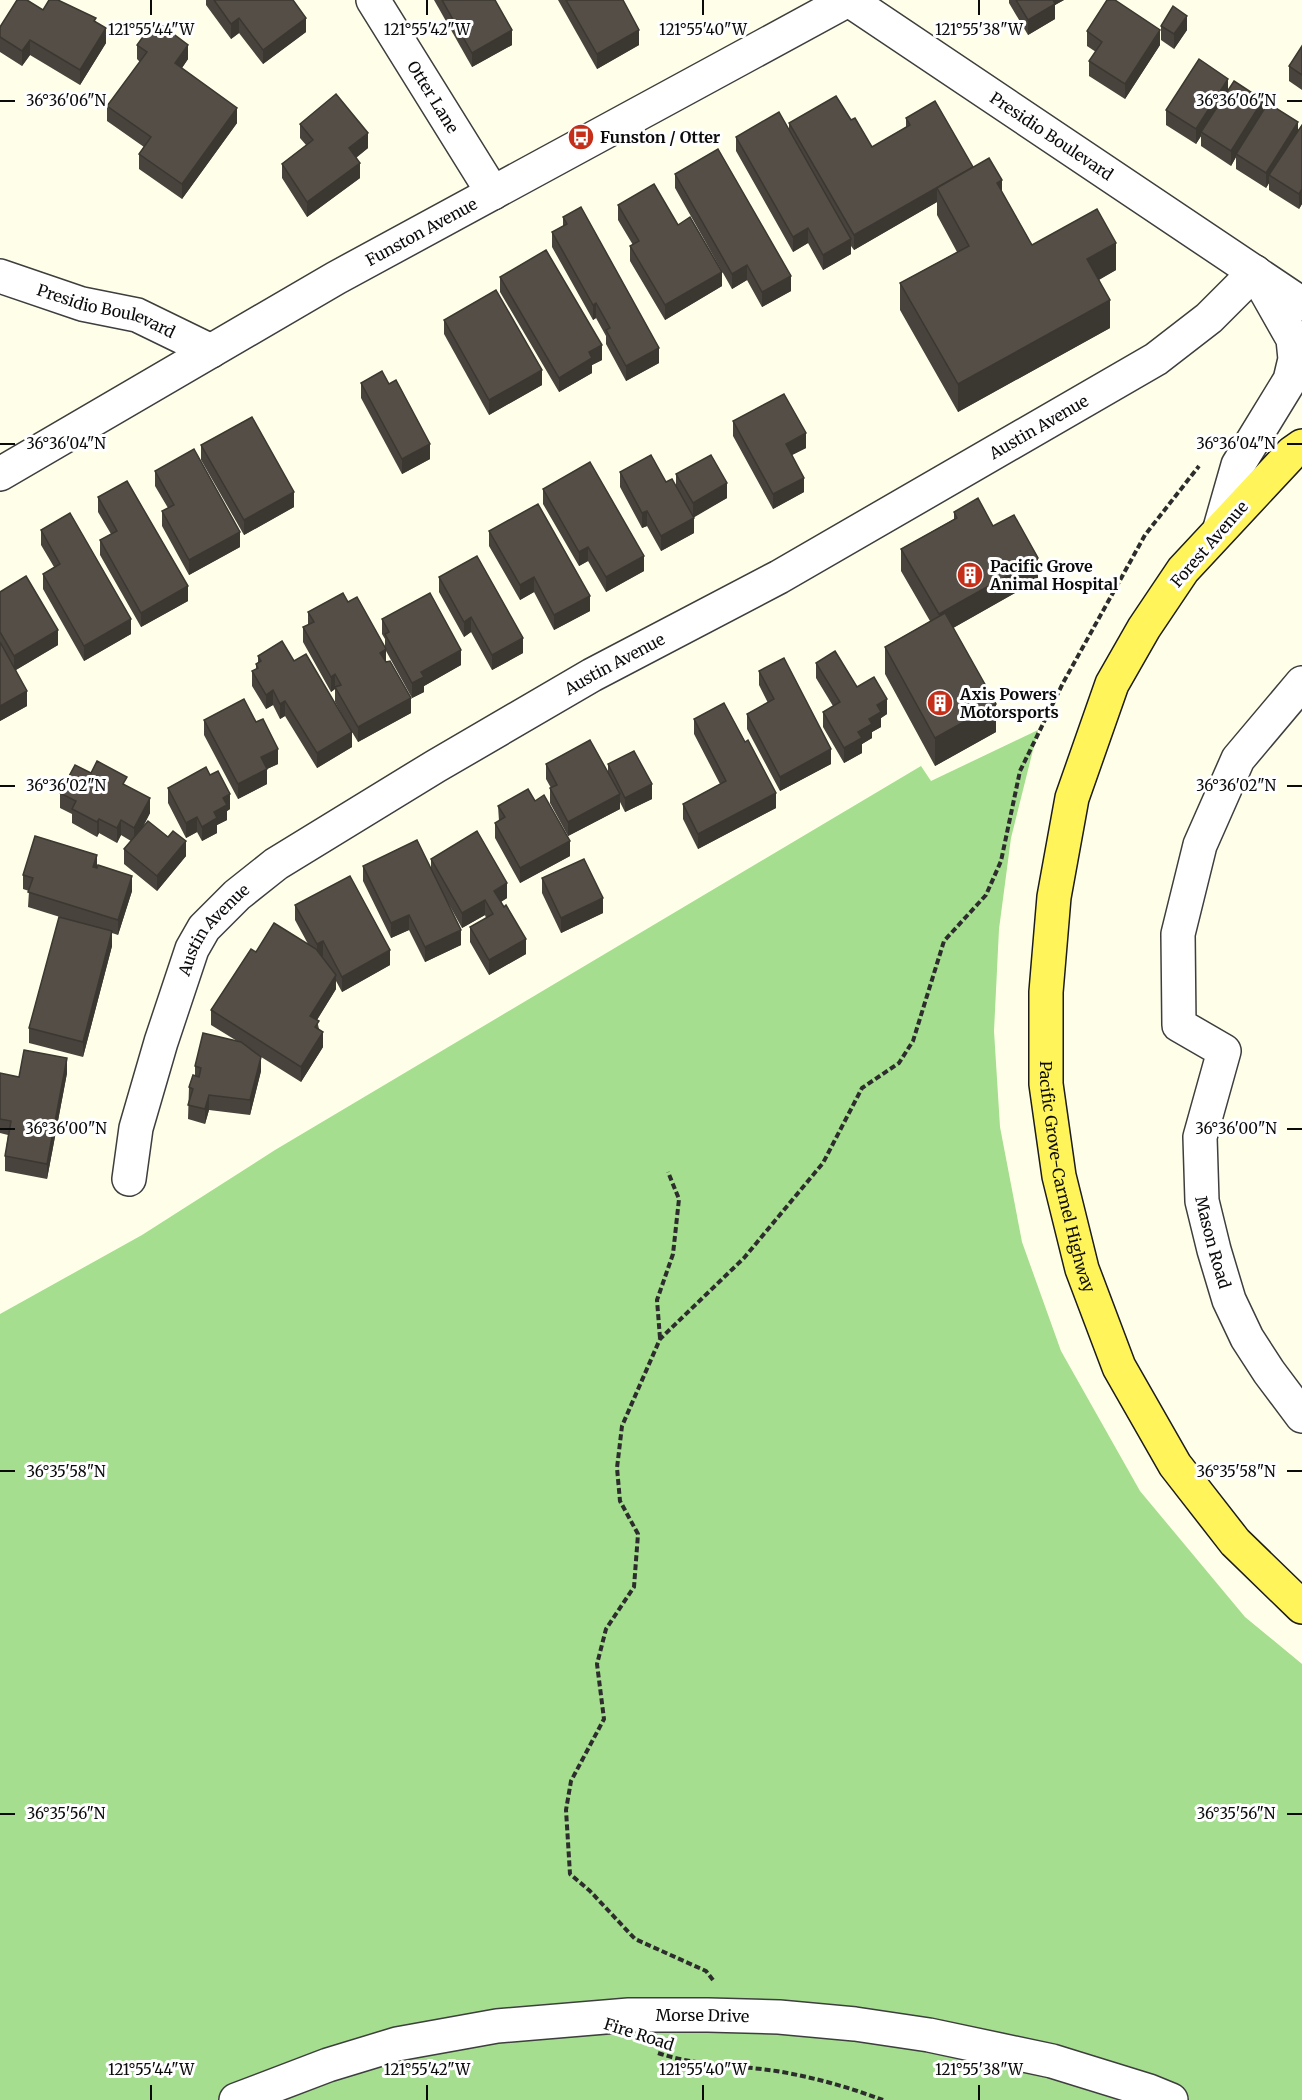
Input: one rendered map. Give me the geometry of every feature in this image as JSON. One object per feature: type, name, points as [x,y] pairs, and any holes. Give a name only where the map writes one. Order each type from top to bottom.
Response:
[{"type":"main road","name":"Forest Avenue","points":[[1112,684],[1144,628],[1183,570],[1220,528],[1292,453],[1302,446]]},
{"type":"main road","name":"Pacific Grove-Carmel Highway","points":[[1112,684],[1072,798],[1054,897],[1046,992],[1046,1084],[1059,1176],[1082,1269],[1119,1367],[1175,1465],[1234,1542],[1302,1607]]},
{"type":"street","name":"Otter Lane","points":[[373,0],[493,193]]},
{"type":"street","name":"Funston Avenue","points":[[0,474],[336,278],[849,0]]},
{"type":"street","name":"Presidio Boulevard","points":[[849,0],[1302,303]]},
{"type":"street","name":"Presidio Boulevard","points":[[1220,528],[1238,465],[1290,380],[1295,359],[1293,339],[1255,272]]},
{"type":"street","name":"Austin Avenue","points":[[129,1179],[136,1128],[188,960],[204,928],[237,895],[276,864],[436,766],[592,675],[779,578],[1156,359],[1209,318],[1255,272]]},
{"type":"street","name":"Presidio Boulevard","points":[[0,276],[82,304],[137,315],[211,351]]},
{"type":"street","name":"Mason Road","points":[[1302,682],[1238,759],[1200,845],[1178,934],[1179,1025],[1224,1051],[1200,1137],[1202,1201],[1214,1250],[1229,1300],[1248,1338],[1263,1364],[1302,1416]]},
{"type":"street","name":"Morse Drive","points":[[236,2100],[328,2065],[397,2044],[497,2026],[629,2015],[737,2015],[855,2024],[929,2034],[1052,2061],[1171,2100]]},
{"type":"path","points":[[737,2015],[706,1971],[635,1939],[590,1891],[570,1874],[566,1810],[571,1781],[604,1719],[597,1664],[606,1629],[634,1587],[638,1534],[620,1500],[616,1468],[622,1426],[660,1339],[744,1258],[823,1163],[862,1088],[899,1063],[913,1041],[944,941],[986,895],[1001,861],[1020,771],[1063,684],[1144,535],[1203,460]]},
{"type":"path","points":[[660,1339],[657,1300],[673,1254],[679,1199],[668,1172]]},
{"type":"path","name":"Fire Road","points":[[652,2051],[675,2059],[778,2072],[847,2087],[883,2100]]},
{"type":"green space","points":[[1038,730],[1011,838],[999,929],[994,1031],[1000,1127],[1022,1242],[1061,1351],[1140,1491],[1245,1617],[1302,1664],[1302,2100],[0,2100],[0,1314],[142,1235],[275,1150],[921,766],[931,781]]},
{"type":"building","points":[[17,0],[27,0],[43,10],[49,0],[58,0],[96,18],[94,21],[106,28],[80,70],[30,40],[22,51],[0,37],[0,27]]},
{"type":"building","points":[[214,0],[293,0],[306,18],[263,50],[239,18],[231,24]]},
{"type":"building","points":[[442,0],[495,0],[512,30],[472,53]]},
{"type":"building","points":[[566,0],[623,0],[639,30],[597,54]]},
{"type":"building","points":[[1016,0],[1053,0],[1055,4],[1028,20]]},
{"type":"building","points":[[1107,0],[1115,0],[1160,30],[1125,84],[1089,61],[1102,42],[1087,31]]},
{"type":"building","points":[[1173,6],[1187,16],[1174,34],[1161,26]]},
{"type":"building","points":[[155,20],[188,45],[175,63],[237,108],[182,184],[139,154],[151,137],[107,106],[147,52],[137,45]]},
{"type":"building","points":[[1302,46],[1302,75],[1289,66]]},
{"type":"building","points":[[1199,59],[1228,79],[1196,129],[1166,110]]},
{"type":"building","points":[[1234,81],[1263,100],[1231,151],[1201,132]]},
{"type":"building","points":[[336,94],[368,133],[349,148],[360,163],[307,202],[282,164],[313,140],[300,124]]},
{"type":"building","points":[[836,96],[851,120],[855,118],[872,147],[910,125],[906,118],[935,101],[973,167],[854,235],[789,123]]},
{"type":"building","points":[[1268,103],[1298,122],[1266,173],[1236,154]]},
{"type":"building","points":[[779,112],[851,239],[823,255],[808,228],[793,237],[736,137]]},
{"type":"building","points":[[1302,125],[1302,189],[1299,194],[1269,175]]},
{"type":"building","points":[[718,149],[791,276],[762,292],[747,265],[732,274],[675,174]]},
{"type":"building","points":[[989,158],[1002,180],[997,183],[1032,245],[1097,209],[1116,243],[1087,259],[1110,300],[958,384],[900,283],[969,246],[937,188]]},
{"type":"building","points":[[654,184],[678,225],[690,217],[722,272],[665,305],[630,246],[639,241],[618,205]]},
{"type":"building","points":[[581,207],[659,348],[626,366],[606,330],[610,328],[596,303],[593,305],[552,232],[567,224],[563,217]]},
{"type":"building","points":[[546,250],[602,345],[589,352],[592,358],[559,378],[500,277]]},
{"type":"building","points":[[496,290],[542,370],[489,400],[444,320]]},
{"type":"building","points":[[382,371],[389,384],[396,380],[430,444],[402,459],[361,383]]},
{"type":"building","points":[[784,394],[806,433],[786,444],[804,478],[773,494],[733,421]]},
{"type":"building","points":[[252,417],[294,492],[244,520],[201,445]]},
{"type":"building","points":[[194,449],[240,532],[189,560],[162,511],[174,505],[155,471]]},
{"type":"building","points":[[651,455],[666,482],[672,479],[694,518],[661,536],[647,511],[642,513],[620,472]]},
{"type":"building","points":[[711,455],[727,483],[693,503],[676,474]]},
{"type":"building","points":[[590,462],[644,556],[606,577],[588,547],[579,552],[543,489]]},
{"type":"building","points":[[127,481],[188,586],[141,613],[100,540],[117,531],[98,497]]},
{"type":"building","name":"Pacific Grove Animal Hospital","points":[[978,498],[993,526],[1014,515],[1038,558],[939,614],[901,549],[957,518],[954,512]]},
{"type":"building","points":[[538,504],[590,596],[554,615],[534,577],[520,585],[489,531]]},
{"type":"building","points":[[70,513],[131,619],[84,646],[43,574],[60,564],[41,530]]},
{"type":"building","points":[[477,556],[523,638],[492,655],[471,617],[464,622],[439,577]]},
{"type":"building","points":[[26,576],[58,630],[14,656],[0,632],[0,592]]},
{"type":"building","points":[[343,593],[348,602],[357,597],[386,649],[380,653],[386,662],[390,661],[411,698],[358,727],[335,687],[341,685],[335,674],[331,677],[303,627],[314,622],[308,612]]},
{"type":"building","points":[[430,593],[461,650],[421,672],[424,677],[412,683],[385,634],[389,632],[382,619]]},
{"type":"building","name":"Axis Powers Motorsports","points":[[945,613],[996,704],[935,738],[885,647]]},
{"type":"building","points":[[282,641],[294,661],[306,654],[352,732],[317,753],[285,701],[280,704],[273,690],[266,695],[252,671],[258,668],[256,664],[261,661],[258,656]]},
{"type":"building","points":[[0,642],[27,691],[0,706]]},
{"type":"building","points":[[835,651],[857,687],[874,677],[887,699],[877,705],[881,712],[869,719],[872,724],[858,732],[862,738],[844,748],[823,712],[840,702],[816,663]]},
{"type":"building","points":[[784,658],[831,749],[780,777],[747,714],[774,699],[759,671]]},
{"type":"building","points":[[244,699],[256,722],[263,719],[278,749],[261,757],[267,769],[238,784],[204,720]]},
{"type":"building","points":[[724,703],[745,742],[748,740],[776,793],[698,834],[683,804],[726,781],[694,719]]},
{"type":"building","points":[[590,740],[620,794],[568,822],[550,788],[557,785],[546,764]]},
{"type":"building","points":[[634,751],[652,784],[625,798],[608,764]]},
{"type":"building","points":[[97,761],[127,777],[123,784],[150,798],[134,828],[121,820],[117,828],[99,819],[97,822],[72,809],[76,801],[60,793],[75,765],[91,773]]},
{"type":"building","points":[[206,767],[210,775],[218,771],[230,794],[223,798],[227,805],[214,812],[217,818],[202,827],[197,817],[186,823],[168,788]]},
{"type":"building","points":[[528,789],[535,801],[544,795],[570,841],[520,868],[495,823],[505,817],[498,806]]},
{"type":"building","points":[[148,821],[168,837],[173,831],[186,841],[157,876],[124,849]]},
{"type":"building","points":[[477,831],[507,883],[494,891],[504,907],[506,905],[526,939],[489,960],[470,927],[493,914],[485,900],[462,913],[431,859]]},
{"type":"building","points":[[35,836],[97,855],[93,867],[97,868],[98,865],[132,876],[118,920],[28,892],[33,878],[23,875]]},
{"type":"building","points":[[417,840],[461,930],[425,947],[409,915],[391,923],[363,866]]},
{"type":"building","points":[[584,859],[603,898],[561,918],[542,878]]},
{"type":"building","points":[[350,876],[390,950],[342,977],[323,941],[317,944],[295,905]]},
{"type":"building","points":[[59,917],[112,931],[83,1042],[29,1028]]},
{"type":"building","points":[[274,923],[316,949],[336,975],[310,1016],[319,1021],[315,1027],[323,1032],[301,1067],[211,1010],[251,949],[256,952]]},
{"type":"building","points":[[203,1033],[241,1042],[261,1057],[250,1100],[209,1095],[205,1109],[188,1105],[193,1089],[189,1087],[193,1075],[199,1077],[201,1068],[195,1066]]},
{"type":"building","points":[[24,1050],[67,1058],[47,1164],[5,1156],[11,1121],[0,1119],[0,1073],[19,1077]]},
{"type":"place","name":"Funston / Otter","points":[[581,137]]},
{"type":"place","name":"Pacific Grove Animal Hospital","points":[[970,575]]},
{"type":"place","name":"Axis Powers Motorsports","points":[[940,703]]}]
